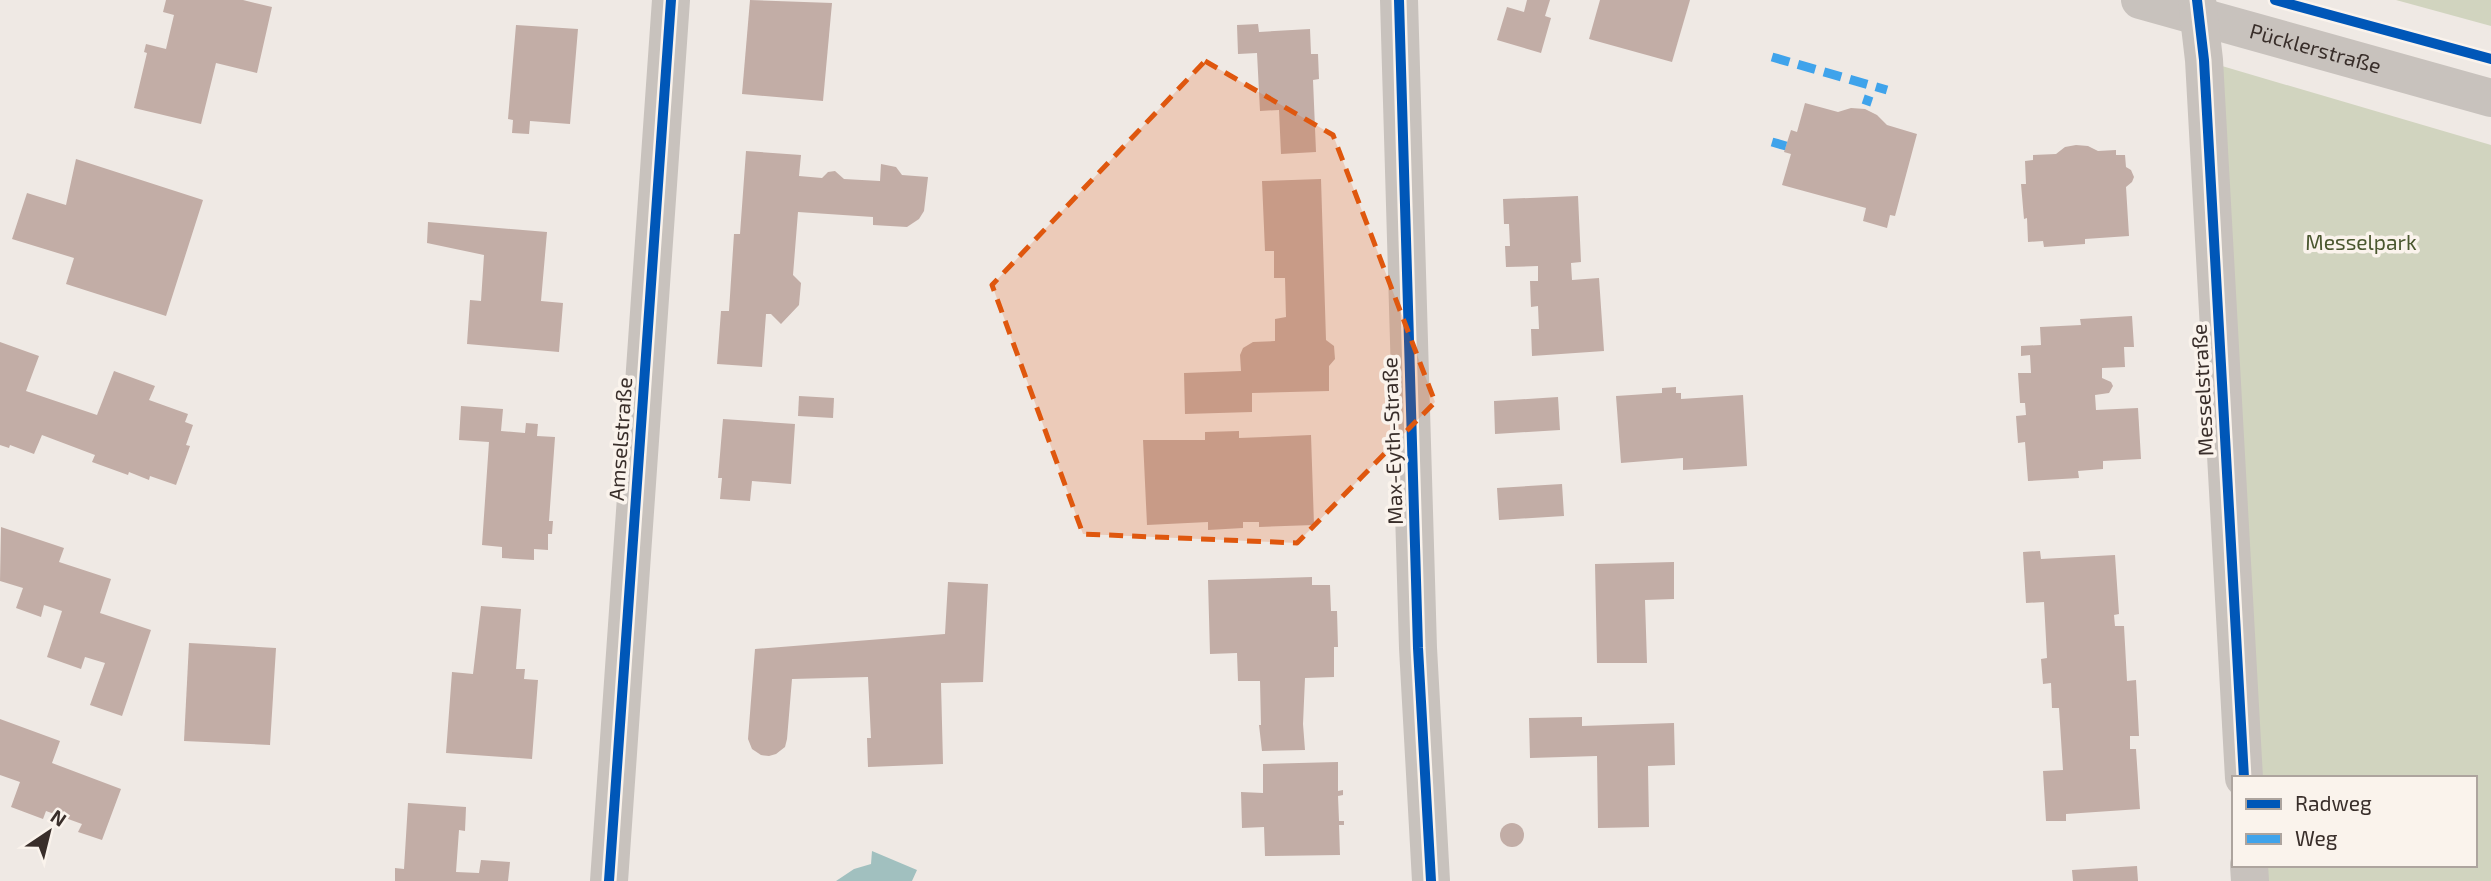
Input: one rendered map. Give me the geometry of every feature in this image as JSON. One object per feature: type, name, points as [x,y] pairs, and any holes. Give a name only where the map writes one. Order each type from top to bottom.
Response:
[{"type":"street","name":"Amselstraße","points":[[609,881],[671,0]]},
{"type":"street","name":"Max-Eyth-Straße","points":[[1399,0],[1418,648],[1431,881]]},
{"type":"street","name":"Pücklerstraße","points":[[2140,0],[2198,8],[2491,98]]},
{"type":"street","name":"Messelstraße","points":[[2198,8],[2204,60],[2244,776]]},
{"type":"highlighted area","points":[[1205,61],[1333,135],[1435,402],[1297,543],[1083,534],[992,285]]},
{"type":"green space","points":[[2396,0],[2491,0],[2491,26]]},
{"type":"green space","name":"Messelpark","points":[[2222,66],[2491,145],[2491,881],[2267,881],[2266,867],[2477,867],[2477,776],[2262,776]]},
{"type":"water","points":[[872,851],[917,870],[912,881],[836,881],[854,869],[871,864]]},
{"type":"building","points":[[166,0],[243,0],[272,7],[257,73],[216,63],[201,124],[134,108],[147,53],[144,52],[146,44],[166,49],[174,15],[163,12]]},
{"type":"building","points":[[750,0],[832,3],[823,101],[742,94]]},
{"type":"building","points":[[1527,0],[1550,0],[1545,16],[1551,18],[1541,53],[1497,40],[1507,7],[1524,12]]},
{"type":"building","points":[[1600,0],[1690,0],[1672,62],[1589,39]]},
{"type":"building","points":[[1258,24],[1259,32],[1310,29],[1311,54],[1318,54],[1319,79],[1313,80],[1316,152],[1281,154],[1279,110],[1260,111],[1257,53],[1238,54],[1237,25]]},
{"type":"building","points":[[516,25],[578,29],[570,124],[530,121],[529,134],[512,133],[513,120],[508,119]]},
{"type":"building","points":[[1805,103],[1838,112],[1851,108],[1865,109],[1877,115],[1887,125],[1917,134],[1895,216],[1890,215],[1887,228],[1863,221],[1866,208],[1782,185],[1791,154],[1784,152],[1791,130],[1797,132]]},
{"type":"building","points":[[2088,146],[2098,151],[2116,150],[2116,155],[2125,155],[2126,167],[2134,177],[2126,187],[2129,236],[2085,239],[2085,244],[2044,247],[2043,241],[2028,242],[2021,184],[2026,184],[2025,161],[2033,160],[2033,155],[2056,154],[2065,147]]},
{"type":"building","points":[[746,151],[801,155],[799,176],[822,178],[828,172],[835,171],[844,179],[880,181],[881,164],[896,167],[902,175],[928,177],[924,211],[919,219],[907,227],[873,225],[873,217],[798,212],[793,275],[801,283],[799,305],[781,324],[771,314],[766,314],[762,367],[717,364],[721,311],[729,311],[734,234],[740,234]]},
{"type":"building","points":[[76,159],[203,200],[166,316],[66,284],[74,258],[12,239],[27,193],[66,205]]},
{"type":"building","points":[[1321,179],[1326,340],[1334,346],[1335,359],[1329,366],[1329,391],[1252,393],[1252,412],[1185,414],[1184,373],[1241,371],[1240,355],[1243,348],[1253,342],[1275,341],[1275,319],[1286,317],[1285,278],[1274,278],[1274,251],[1265,251],[1262,181]]},
{"type":"building","points":[[1578,196],[1581,262],[1571,263],[1572,280],[1599,278],[1604,351],[1532,356],[1531,329],[1539,329],[1538,306],[1531,307],[1530,281],[1538,281],[1538,266],[1506,267],[1505,246],[1510,246],[1509,224],[1504,224],[1503,199]]},
{"type":"building","points":[[428,222],[547,232],[541,301],[563,303],[559,352],[467,344],[470,300],[481,301],[484,255],[427,243]]},
{"type":"building","points":[[2132,316],[2134,347],[2124,347],[2125,367],[2102,368],[2102,378],[2113,386],[2109,393],[2095,395],[2096,410],[2138,408],[2141,459],[2103,461],[2103,469],[2078,471],[2079,478],[2028,481],[2025,442],[2018,443],[2016,416],[2026,415],[2025,403],[2020,403],[2018,373],[2031,373],[2030,355],[2021,356],[2021,346],[2041,345],[2040,327],[2081,325],[2080,319]]},
{"type":"building","points":[[0,342],[39,356],[26,391],[97,415],[114,371],[155,386],[149,400],[188,414],[185,422],[193,425],[186,445],[190,446],[176,485],[150,476],[149,480],[129,472],[128,475],[92,462],[95,455],[42,435],[34,454],[10,445],[9,448],[0,445]]},
{"type":"building","points":[[1676,387],[1676,393],[1681,393],[1681,399],[1743,395],[1747,466],[1683,470],[1683,458],[1621,463],[1616,396],[1662,393],[1662,388]]},
{"type":"building","points":[[799,396],[834,398],[833,418],[798,416]]},
{"type":"building","points":[[1558,397],[1560,430],[1495,434],[1494,401]]},
{"type":"building","points":[[461,406],[503,409],[501,431],[525,433],[526,423],[538,424],[537,436],[555,437],[549,521],[553,521],[552,534],[548,534],[548,550],[534,549],[534,560],[502,558],[502,547],[482,545],[489,442],[459,440]]},
{"type":"building","points":[[723,419],[795,424],[791,484],[752,481],[750,501],[720,499],[722,478],[718,478]]},
{"type":"building","points":[[1239,431],[1239,438],[1311,435],[1314,525],[1259,527],[1259,522],[1243,522],[1243,528],[1208,530],[1208,522],[1147,525],[1143,440],[1205,440],[1205,432]]},
{"type":"building","points":[[1562,484],[1564,516],[1499,520],[1497,488]]},
{"type":"building","points":[[1,527],[64,548],[59,562],[111,579],[100,613],[151,630],[122,716],[90,705],[105,663],[85,657],[81,669],[47,657],[62,611],[44,605],[41,617],[16,608],[23,588],[0,581]]},
{"type":"building","points":[[2040,551],[2041,559],[2115,555],[2119,614],[2114,615],[2115,626],[2124,626],[2127,681],[2136,680],[2139,736],[2130,736],[2130,749],[2136,749],[2140,809],[2066,814],[2066,821],[2046,821],[2043,771],[2063,770],[2059,708],[2052,708],[2051,683],[2043,684],[2041,659],[2047,658],[2044,602],[2026,603],[2023,552]]},
{"type":"building","points":[[1674,562],[1674,599],[1645,600],[1647,663],[1597,663],[1595,564]]},
{"type":"building","points":[[1312,577],[1312,585],[1330,585],[1331,611],[1337,611],[1338,647],[1334,647],[1334,677],[1305,678],[1305,750],[1262,751],[1259,725],[1260,681],[1238,681],[1237,653],[1210,654],[1208,580]]},
{"type":"building","points":[[948,582],[988,584],[983,682],[941,683],[943,764],[868,767],[867,738],[871,738],[868,677],[792,679],[785,747],[769,756],[761,755],[752,749],[748,739],[755,649],[945,634]]},
{"type":"building","points":[[481,606],[521,609],[516,669],[525,669],[524,679],[538,680],[532,759],[446,753],[452,672],[473,674]]},
{"type":"building","points":[[189,643],[276,648],[270,745],[184,741]]},
{"type":"building","points":[[1582,717],[1582,726],[1674,723],[1675,765],[1648,766],[1649,827],[1598,828],[1597,756],[1530,758],[1529,718]]},
{"type":"building","points":[[0,719],[60,741],[52,763],[121,789],[102,840],[78,832],[82,824],[46,811],[43,819],[11,807],[20,782],[0,775]]},
{"type":"building","points":[[1338,762],[1338,791],[1343,790],[1343,795],[1338,796],[1339,821],[1344,821],[1344,825],[1339,825],[1340,855],[1265,856],[1264,827],[1242,828],[1241,792],[1263,793],[1263,764]]},
{"type":"building","points":[[408,803],[466,807],[465,831],[459,830],[456,872],[479,873],[481,860],[510,862],[508,881],[395,881],[395,868],[404,869]]},
{"type":"building","points":[[1507,823],[1517,823],[1524,830],[1524,840],[1517,847],[1507,847],[1500,840],[1500,830]]},
{"type":"building","points":[[2137,866],[2138,881],[2073,881],[2072,870]]},
{"type":"marked path","points":[[1772,57],[1887,90]]},
{"type":"marked path","points":[[1866,105],[1869,96]]},
{"type":"marked path","points":[[1772,142],[1786,146]]},
{"type":"cycle path","points":[[609,881],[671,0]]},
{"type":"cycle path","points":[[1399,0],[1418,648],[1431,881]]},
{"type":"cycle path","points":[[2197,0],[2204,60],[2244,776]]},
{"type":"cycle path","points":[[2275,0],[2491,59]]}]
